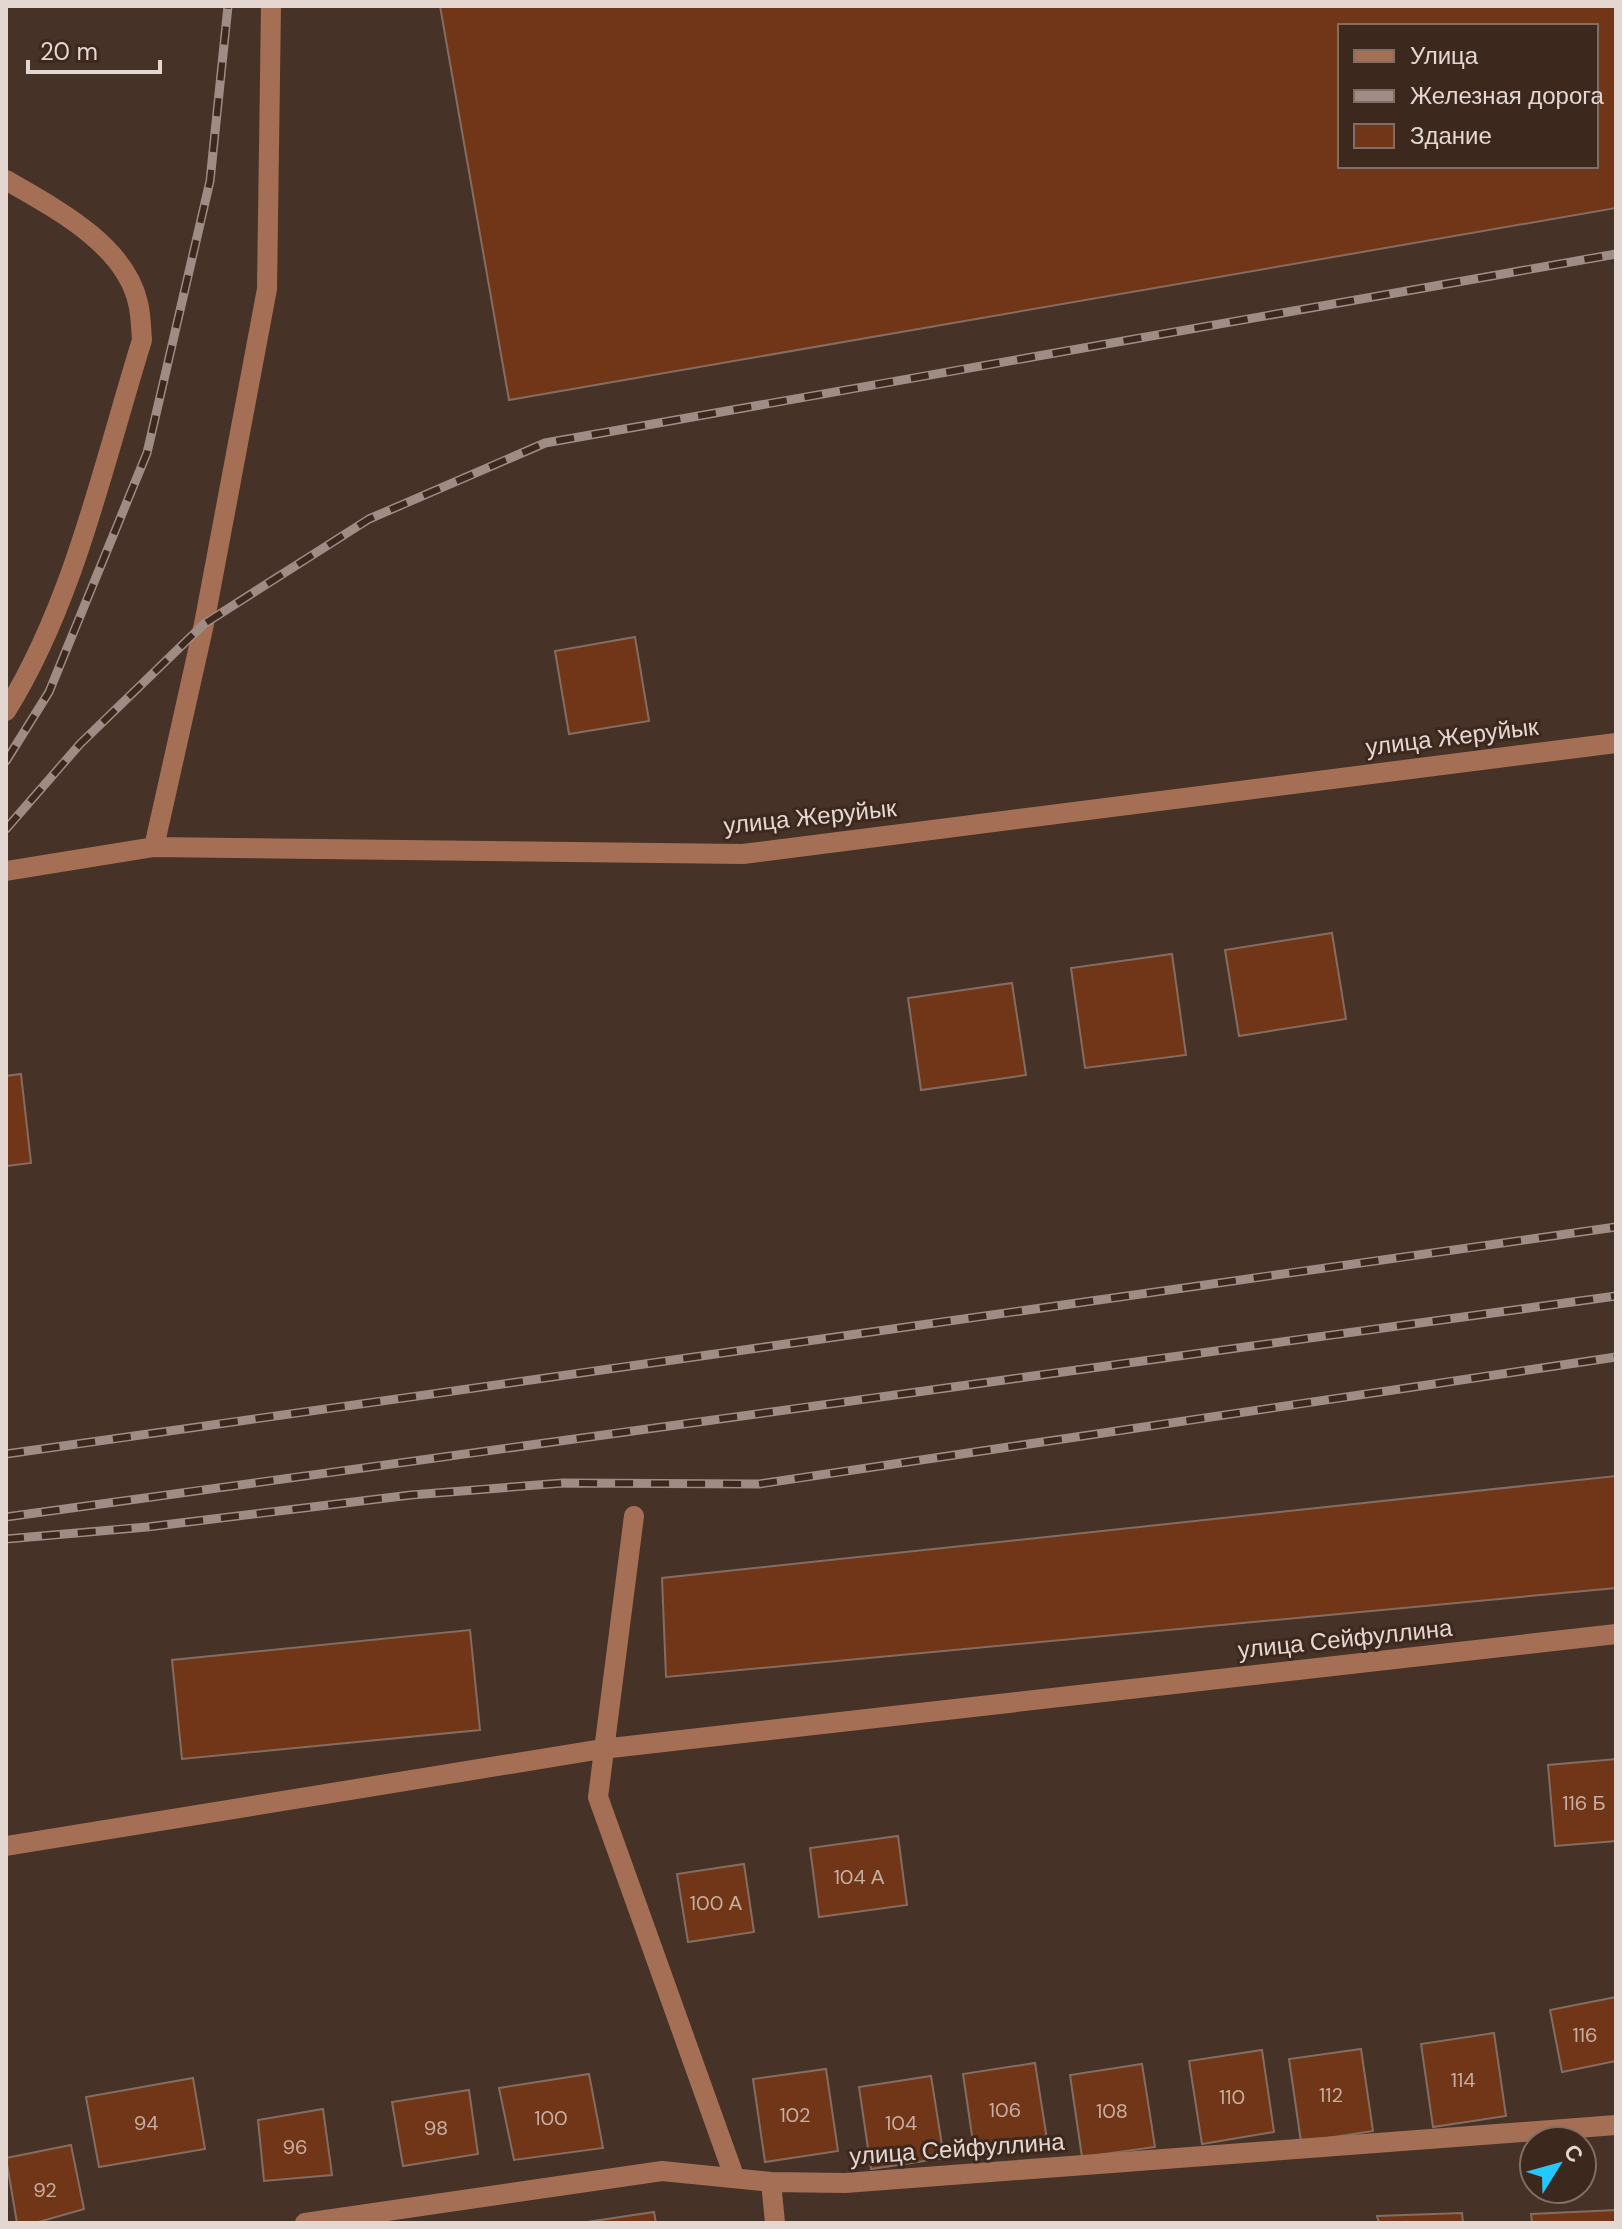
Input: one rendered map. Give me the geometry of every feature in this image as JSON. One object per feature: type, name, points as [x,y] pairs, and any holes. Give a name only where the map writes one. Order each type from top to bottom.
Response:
[{"type":"street","points":[[154,847],[204,624],[267,289],[271,6]]},
{"type":"street","points":[[6,180],[105,246],[127,276],[138,302],[142,340],[64,590],[27,677],[6,711]]},
{"type":"street","name":"улица Жеруйык","points":[[6,871],[154,847],[743,854],[1616,743]]},
{"type":"street","points":[[634,1516],[598,1797],[734,2176]]},
{"type":"street","name":"улица Сейфуллина","points":[[6,1846],[602,1749],[1616,1634]]},
{"type":"street","name":"улица Сейфуллина","points":[[305,2223],[662,2171],[771,2182],[845,2183],[1616,2125]]},
{"type":"street","points":[[771,2182],[775,2223]]},
{"type":"building","points":[[440,6],[1616,6],[1616,208],[509,400]]},
{"type":"building","points":[[635,637],[649,721],[569,734],[555,651]]},
{"type":"building","points":[[1332,933],[1346,1019],[1239,1036],[1225,950]]},
{"type":"building","points":[[1172,954],[1186,1055],[1085,1068],[1071,968]]},
{"type":"building","points":[[1012,983],[1026,1075],[921,1090],[908,998]]},
{"type":"building","points":[[21,1074],[31,1163],[6,1166],[6,1076]]},
{"type":"building","points":[[1616,1476],[1616,1588],[666,1677],[662,1578]]},
{"type":"building","points":[[470,1630],[480,1730],[182,1759],[172,1660]]},
{"type":"building","points":[[1616,1759],[1616,1841],[1555,1846],[1548,1765]]},
{"type":"building","points":[[898,1836],[907,1905],[819,1917],[810,1848]]},
{"type":"building","points":[[744,1864],[754,1932],[688,1942],[677,1874]]},
{"type":"building","points":[[1616,1997],[1616,2061],[1562,2072],[1550,2010]]},
{"type":"building","points":[[1494,2033],[1506,2116],[1433,2127],[1421,2044]]},
{"type":"building","points":[[1361,2049],[1373,2131],[1301,2142],[1289,2059]]},
{"type":"building","points":[[1262,2050],[1274,2132],[1202,2144],[1189,2061]]},
{"type":"building","points":[[1035,2063],[1048,2146],[975,2156],[963,2074]]},
{"type":"building","points":[[1142,2064],[1155,2147],[1082,2157],[1070,2075]]},
{"type":"building","points":[[826,2069],[838,2151],[765,2162],[753,2079]]},
{"type":"building","points":[[589,2074],[603,2148],[514,2160],[499,2088]]},
{"type":"building","points":[[931,2076],[944,2158],[871,2169],[859,2087]]},
{"type":"building","points":[[193,2078],[205,2149],[99,2167],[86,2097]]},
{"type":"building","points":[[469,2090],[478,2154],[403,2166],[392,2102]]},
{"type":"building","points":[[323,2109],[332,2175],[264,2181],[258,2120]]},
{"type":"building","points":[[71,2145],[84,2209],[35,2223],[17,2223],[6,2158]]},
{"type":"building","points":[[1616,2210],[1616,2223],[1532,2223],[1531,2214]]},
{"type":"building","points":[[654,2212],[656,2223],[587,2222]]},
{"type":"building","points":[[1462,2213],[1463,2223],[1379,2223],[1377,2216]]},
{"type":"railway","points":[[6,761],[49,692],[147,453],[210,181],[228,6]]},
{"type":"railway","points":[[6,829],[80,744],[204,624],[369,519],[545,443],[1616,254]]},
{"type":"railway","points":[[6,1454],[1616,1227]]},
{"type":"railway","points":[[6,1517],[1616,1296]]},
{"type":"railway","points":[[6,1539],[147,1527],[411,1495],[563,1483],[759,1484],[1616,1357]]}]
